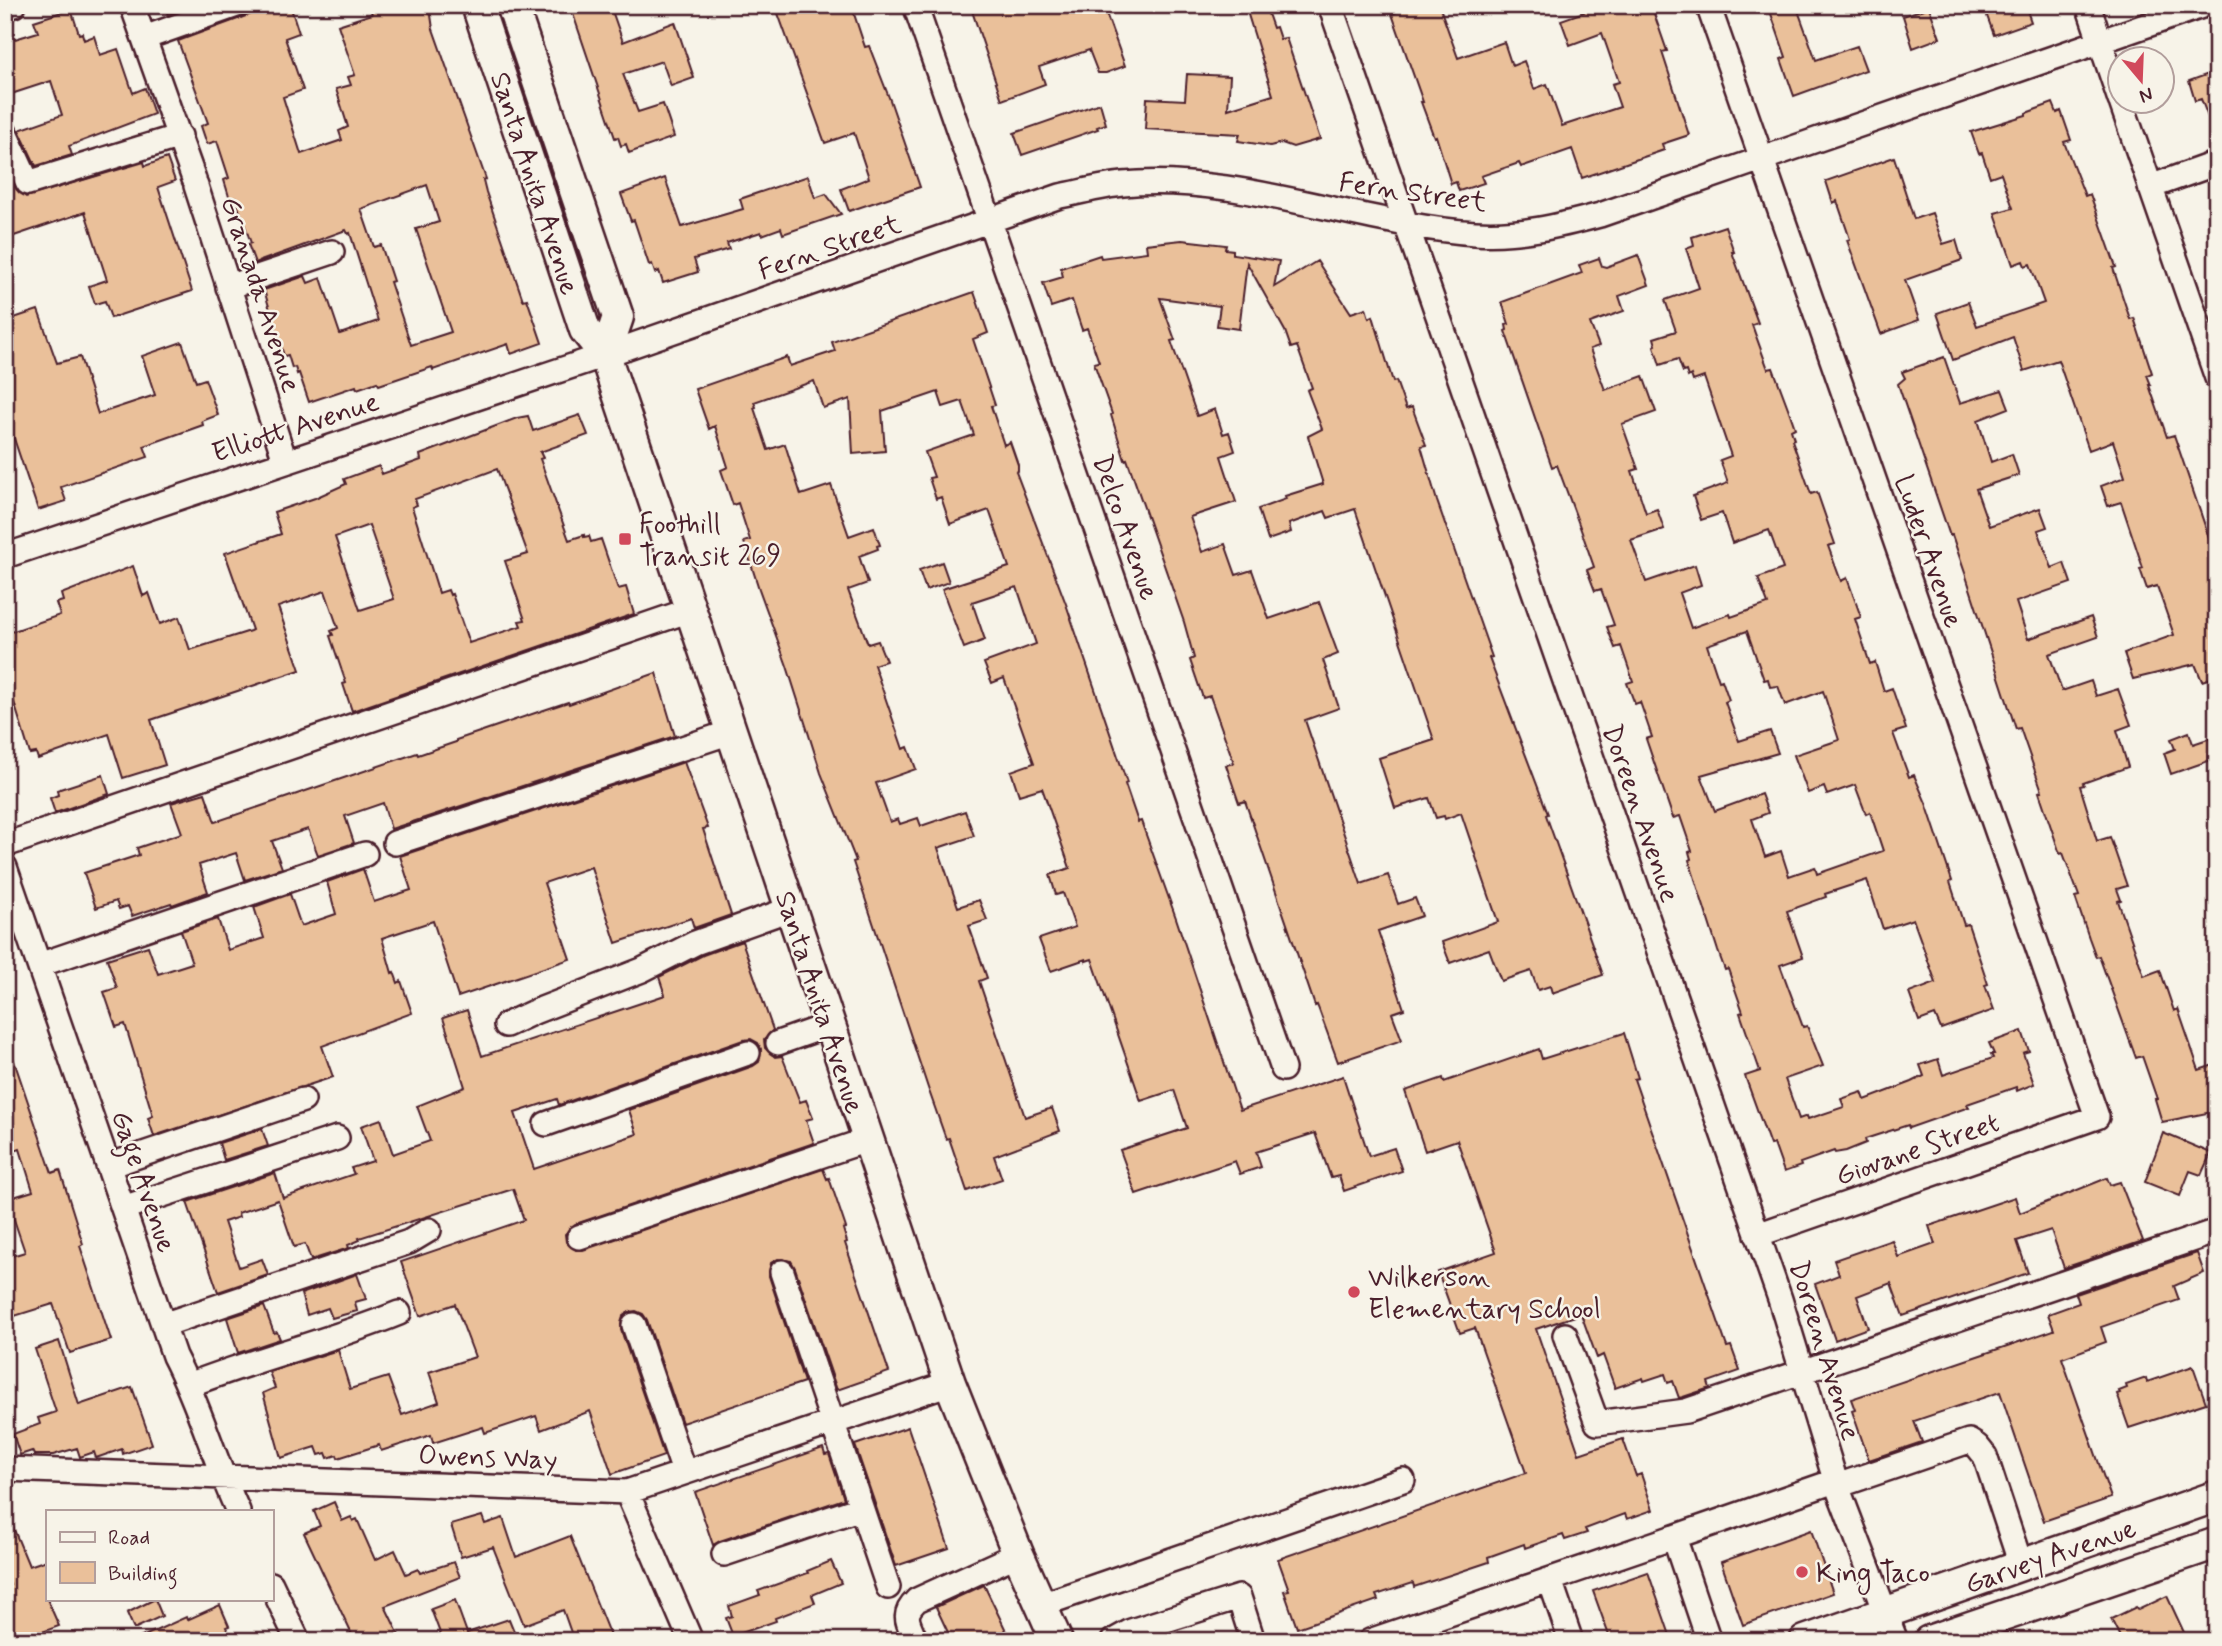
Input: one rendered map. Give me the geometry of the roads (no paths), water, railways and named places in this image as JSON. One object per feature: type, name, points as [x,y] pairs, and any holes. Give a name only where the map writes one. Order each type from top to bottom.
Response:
[{"type":"main road","name":"Santa Anita Avenue","points":[[477,5],[585,330],[605,355],[950,1383],[1018,1554],[1057,1641]]},
{"type":"main road","name":"Santa Anita Avenue","points":[[512,5],[618,317],[605,355]]},
{"type":"main road","name":"Garvey Avenue","points":[[1805,1641],[1891,1627],[2021,1565],[2217,1496]]},
{"type":"main road","name":"Garvey Avenue","points":[[1929,1641],[2217,1543]]},
{"type":"street","points":[[5,8],[14,5]]},
{"type":"street","name":"Granada Avenue","points":[[132,5],[180,136],[285,461]]},
{"type":"street","points":[[144,38],[237,5]]},
{"type":"street","name":"Delco Avenue","points":[[915,5],[1283,1069]]},
{"type":"street","name":"Doreen Avenue","points":[[1330,5],[1780,1298],[1836,1483],[1891,1627]]},
{"type":"street","name":"Luder Avenue","points":[[1708,5],[2097,1117]]},
{"type":"street","points":[[2088,5],[2106,58]]},
{"type":"street","name":"Fern Street","points":[[605,355],[1060,196],[1122,184],[1180,184],[1234,190],[1405,224],[1476,233],[1535,232],[1600,215],[2206,5]]},
{"type":"street","points":[[2126,116],[2217,378]]},
{"type":"street","points":[[5,133],[28,183],[180,136]]},
{"type":"street","points":[[2150,187],[2217,163]]},
{"type":"street","points":[[228,288],[332,252]]},
{"type":"street","name":"Elliott Avenue","points":[[5,556],[605,355]]},
{"type":"street","points":[[5,845],[690,610]]},
{"type":"street","points":[[395,844],[731,732]]},
{"type":"street","points":[[39,965],[365,854]]},
{"type":"street","name":"Gage Avenue","points":[[5,867],[174,1356],[189,1385],[222,1477],[238,1510]]},
{"type":"street","points":[[506,1025],[642,970],[695,943],[790,909]]},
{"type":"street","points":[[778,1043],[829,1026]]},
{"type":"street","points":[[546,1124],[748,1053]]},
{"type":"street","points":[[108,1166],[303,1100]]},
{"type":"street","name":"Giovane Street","points":[[1758,1235],[2097,1117]]},
{"type":"street","points":[[123,1208],[337,1138]]},
{"type":"street","points":[[579,1237],[867,1140]]},
{"type":"street","points":[[163,1325],[409,1242],[429,1230]]},
{"type":"street","points":[[1565,1335],[1597,1423],[1686,1411],[1802,1374],[2217,1231]]},
{"type":"street","points":[[782,1272],[888,1587]]},
{"type":"street","points":[[189,1385],[351,1332],[399,1313]]},
{"type":"street","points":[[634,1325],[684,1472]]},
{"type":"street","name":"Owens Way","points":[[5,1469],[627,1492],[950,1383]]},
{"type":"street","points":[[1370,1641],[1394,1637],[1674,1537],[1969,1441],[1985,1456],[2021,1565]]},
{"type":"street","points":[[1041,1605],[1403,1480]]},
{"type":"street","points":[[627,1492],[691,1641]]},
{"type":"street","points":[[724,1554],[861,1508]]},
{"type":"street","points":[[1674,1537],[1709,1641]]},
{"type":"street","points":[[916,1641],[906,1619],[908,1608],[917,1600],[1018,1554]]},
{"type":"street","points":[[1550,1580],[1571,1641]]},
{"type":"street","points":[[273,1588],[298,1641]]},
{"type":"street","points":[[1113,1641],[1131,1630],[1239,1597],[1253,1641]]},
{"type":"place","name":"Foothill Transit 269","points":[[625,539]]},
{"type":"place","name":"Wilkerson Elementary School","points":[[1354,1292]]},
{"type":"place","name":"King Taco","points":[[1802,1572]]}]
